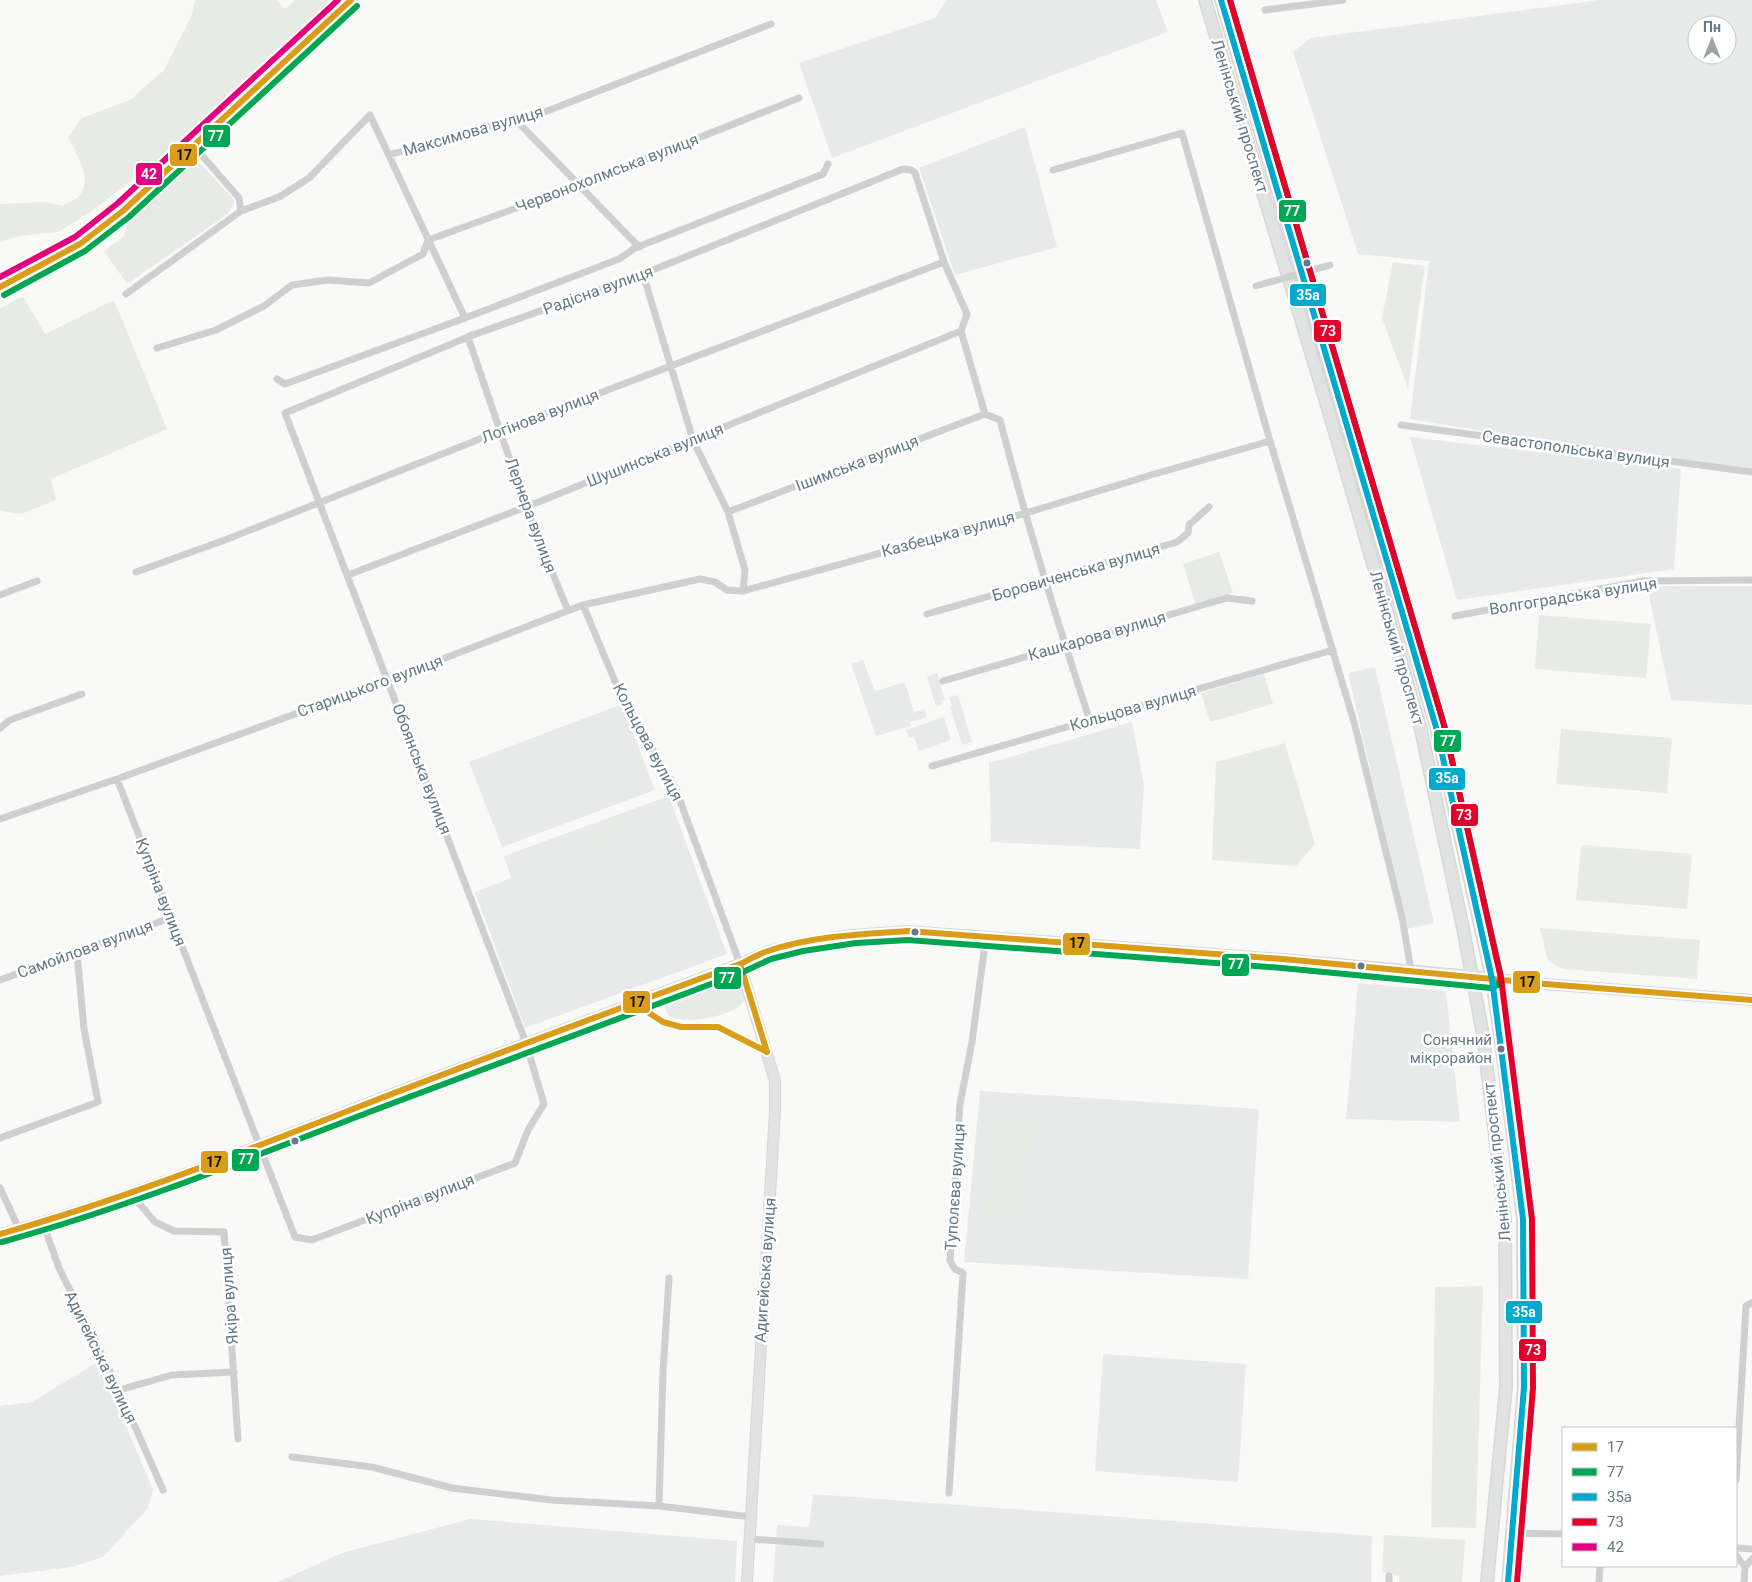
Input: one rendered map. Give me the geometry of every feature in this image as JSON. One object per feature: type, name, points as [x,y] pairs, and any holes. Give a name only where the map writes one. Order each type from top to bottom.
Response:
[{"type":"main road","points":[[0,287],[80,244],[124,210],[351,0]]},
{"type":"main road","name":"Ленінський проспект","points":[[1205,0],[1334,426],[1421,730],[1461,918],[1483,1034],[1505,1220],[1506,1387],[1487,1582]]},
{"type":"main road","name":"Ленінський проспект","points":[[1221,0],[1436,727],[1492,979],[1523,1219],[1524,1388],[1508,1582]]},
{"type":"main road","points":[[0,1234],[43,1223],[131,1194],[768,952],[801,943],[852,935],[908,931],[986,936],[1411,970],[1492,979],[1752,1000]]},
{"type":"main road","name":"Адигейська вулиця","points":[[740,964],[775,1081],[775,1111],[747,1582]]},
{"type":"street","points":[[1265,10],[1343,0]]},
{"type":"street","name":"Максимова вулиця","points":[[126,294],[240,211],[279,197],[309,178],[370,115],[389,155],[514,119],[529,118],[771,24]]},
{"type":"street","name":"Червонохолмська вулиця","points":[[428,240],[579,186],[799,98]]},
{"type":"street","points":[[514,119],[639,246]]},
{"type":"street","points":[[1054,170],[1182,133],[1270,441],[1354,722],[1402,917],[1411,970]]},
{"type":"street","points":[[193,145],[239,198],[240,211]]},
{"type":"street","points":[[389,155],[465,318]]},
{"type":"street","name":"Радісна вулиця","points":[[277,380],[285,384],[619,259],[639,246],[823,174],[828,164]]},
{"type":"street","name":"Радісна вулиця","points":[[285,413],[470,336],[642,274],[903,169],[911,170],[915,173],[944,262]]},
{"type":"street","points":[[157,348],[216,330],[264,306],[292,285],[328,280],[369,283],[423,254],[428,240]]},
{"type":"street","points":[[944,262],[967,314],[961,331],[985,414],[1000,420],[1065,645],[1090,721]]},
{"type":"street","name":"Логінова вулиця","points":[[136,572],[944,262]]},
{"type":"street","points":[[1256,286],[1330,265]]},
{"type":"street","points":[[642,274],[693,440],[728,512],[745,570],[743,591]]},
{"type":"street","name":"Шушинська вулиця","points":[[348,575],[526,507],[961,331]]},
{"type":"street","name":"Лернера вулиця","points":[[470,336],[526,507],[568,611]]},
{"type":"street","name":"Обоянська вулиця","points":[[285,413],[526,1043]]},
{"type":"street","name":"Ішимська вулиця","points":[[728,512],[985,414]]},
{"type":"street","name":"Севастопольська вулиця","points":[[1401,425],[1752,472]]},
{"type":"street","name":"Казбецька вулиця","points":[[743,591],[1026,513],[1151,474],[1270,441]]},
{"type":"street","name":"Боровиченська вулиця","points":[[927,614],[1177,542],[1188,533],[1189,525],[1209,507]]},
{"type":"street","name":"Старицького вулиця","points":[[0,819],[117,779],[388,680],[583,605],[700,579],[715,582],[727,590],[743,591]]},
{"type":"street","name":"Волгоградська вулиця","points":[[1455,616],[1643,582],[1752,580]]},
{"type":"street","points":[[0,594],[37,581]]},
{"type":"street","name":"Кашкарова вулиця","points":[[944,681],[1227,598],[1252,601]]},
{"type":"street","name":"Кольцова вулиця","points":[[583,605],[622,698],[674,787],[740,964]]},
{"type":"street","name":"Кольцова вулиця","points":[[932,766],[1334,650]]},
{"type":"street","points":[[0,728],[10,720],[82,694]]},
{"type":"street","name":"Купріна вулиця","points":[[117,779],[295,1237],[312,1240],[515,1163],[528,1130],[544,1104],[526,1043]]},
{"type":"street","name":"Самойлова вулиця","points":[[0,980],[170,918]]},
{"type":"street","name":"Туполєва вулиця","points":[[949,1493],[963,1273],[955,1269],[950,1261],[960,1113],[972,1042],[986,936]]},
{"type":"street","points":[[0,1138],[98,1102],[84,1029],[77,952]]},
{"type":"street","points":[[0,1188],[19,1229]]},
{"type":"street","name":"Якіра вулиця","points":[[131,1194],[155,1222],[174,1231],[224,1232],[238,1439]]},
{"type":"street","name":"Адигейська вулиця","points":[[43,1223],[58,1268],[119,1390],[163,1490]]},
{"type":"street","points":[[659,1506],[663,1372],[669,1278]]},
{"type":"street","points":[[1737,1463],[1746,1306],[1752,1303]]},
{"type":"street","points":[[119,1390],[172,1375],[234,1372]]},
{"type":"street","points":[[292,1457],[372,1466],[452,1488],[551,1500],[659,1506],[751,1517]]},
{"type":"street","points":[[1512,1533],[1562,1534]]},
{"type":"street","points":[[750,1539],[821,1544]]},
{"type":"street","points":[[1737,1548],[1752,1549]]},
{"type":"street","points":[[1737,1556],[1745,1567]]},
{"type":"street","points":[[1744,1582],[1745,1567],[1752,1559]]},
{"type":"street","points":[[1599,1582],[1600,1567]]},
{"type":"shaded area","points":[[195,0],[276,0],[285,9],[295,0],[334,0],[151,166],[89,213],[58,232],[20,236],[0,242],[0,204],[44,202],[63,206],[79,196],[85,182],[84,174],[68,137],[82,118],[130,100],[164,70],[191,17]]},
{"type":"shaded area","points":[[946,0],[1156,0],[1168,32],[832,158],[799,63],[935,18]]},
{"type":"shaded area","points":[[1599,0],[1752,0],[1752,472],[1684,464],[1410,419],[1429,261],[1358,254],[1293,52],[1311,38]]},
{"type":"shaded area","points":[[1025,127],[1057,247],[955,275],[919,168]]},
{"type":"shaded area","points":[[197,160],[235,201],[228,214],[127,284],[104,251],[124,236],[127,224]]},
{"type":"shaded area","points":[[1393,262],[1425,266],[1408,388],[1382,318]]},
{"type":"shaded area","points":[[23,296],[45,334],[114,300],[167,429],[51,479],[56,500],[21,514],[0,511],[0,308]]},
{"type":"shaded area","points":[[1410,437],[1681,469],[1674,569],[1457,600]]},
{"type":"shaded area","points":[[1219,552],[1233,593],[1196,605],[1183,564]]},
{"type":"shaded area","points":[[1663,586],[1752,586],[1752,705],[1671,700],[1649,595]]},
{"type":"shaded area","points":[[1539,615],[1651,624],[1646,678],[1535,669]]},
{"type":"shaded area","points":[[863,660],[875,691],[905,682],[914,712],[924,709],[927,717],[910,722],[911,726],[876,736],[851,664]]},
{"type":"shaded area","points":[[1375,667],[1434,923],[1407,929],[1348,673]]},
{"type":"shaded area","points":[[937,673],[945,700],[941,701],[942,705],[936,707],[927,676]]},
{"type":"shaded area","points":[[1264,674],[1273,704],[1210,722],[1201,693]]},
{"type":"shaded area","points":[[958,695],[972,742],[962,745],[950,707],[952,706],[949,697]]},
{"type":"shaded area","points":[[622,704],[655,790],[502,847],[469,762]]},
{"type":"shaded area","points":[[944,717],[951,740],[919,751],[914,737],[909,738],[906,730]]},
{"type":"shaded area","points":[[1132,722],[1144,785],[1140,849],[991,842],[989,763]]},
{"type":"shaded area","points":[[1561,729],[1672,738],[1667,793],[1556,784]]},
{"type":"shaded area","points":[[1285,743],[1315,844],[1296,866],[1212,860],[1216,762]]},
{"type":"shaded area","points":[[669,796],[727,954],[525,1028],[475,892],[511,878],[504,856]]},
{"type":"shaded area","points":[[625,815],[632,837],[600,848],[592,827]]},
{"type":"shaded area","points":[[1581,845],[1692,854],[1687,909],[1576,900]]},
{"type":"shaded area","points":[[1540,928],[1700,940],[1697,979],[1562,969],[1548,961]]},
{"type":"shaded area","points":[[726,979],[742,986],[745,995],[741,1004],[734,1010],[711,1017],[685,1020],[667,1014],[664,1004],[667,1001]]},
{"type":"shaded area","points":[[1358,983],[1446,991],[1460,1122],[1346,1119]]},
{"type":"shaded area","points":[[980,1091],[1259,1109],[1248,1279],[964,1262]]},
{"type":"shaded area","points":[[1009,1112],[1024,1117],[1029,1121],[1032,1128],[1025,1215],[1015,1225],[1003,1227],[992,1222],[984,1211],[991,1125],[997,1116]]},
{"type":"shaded area","points":[[1483,1286],[1476,1528],[1431,1527],[1435,1287]]},
{"type":"shaded area","points":[[1103,1354],[1246,1364],[1238,1482],[1095,1471]]},
{"type":"shaded area","points":[[99,1361],[153,1490],[148,1508],[103,1557],[72,1567],[0,1576],[0,1406],[32,1402]]},
{"type":"shaded area","points":[[813,1494],[1372,1536],[1371,1582],[773,1582],[777,1525],[809,1527]]},
{"type":"shaded area","points":[[470,1519],[737,1541],[735,1582],[278,1582],[342,1553]]},
{"type":"shaded area","points":[[1384,1535],[1465,1540],[1462,1582],[1399,1582],[1399,1576],[1382,1572]]},
{"type":"transit line","name":"42","points":[[0,277],[75,237],[118,203],[338,0]]},
{"type":"transit line","name":"17","points":[[0,287],[80,244],[124,210],[351,0]]},
{"type":"transit line","name":"35а","points":[[1221,0],[1436,727],[1492,979],[1523,1219],[1524,1387],[1508,1582]]},
{"type":"transit line","name":"77","points":[[2,1242],[143,1198],[743,972],[771,959],[803,951],[856,943],[908,940],[1282,968],[1491,988],[1498,985],[1501,977],[1444,725],[1230,0]]},
{"type":"transit line","name":"73","points":[[1230,0],[1444,725],[1501,978],[1532,1219],[1533,1388],[1517,1582]]},
{"type":"transit line","name":"77","points":[[4,295],[85,251],[129,217],[357,6]]},
{"type":"transit line","name":"17","points":[[0,1234],[93,1206],[184,1174],[459,1068],[740,964],[764,952],[819,939],[908,931],[1283,959],[1545,984],[1752,1000]]},
{"type":"transit line","name":"17","points":[[740,964],[767,1052]]},
{"type":"transit line","name":"17","points":[[634,1003],[663,1022],[681,1027],[718,1027],[767,1052]]},
{"type":"place","name":"Сонячний мікрорайон","points":[[1501,1049]]}]
